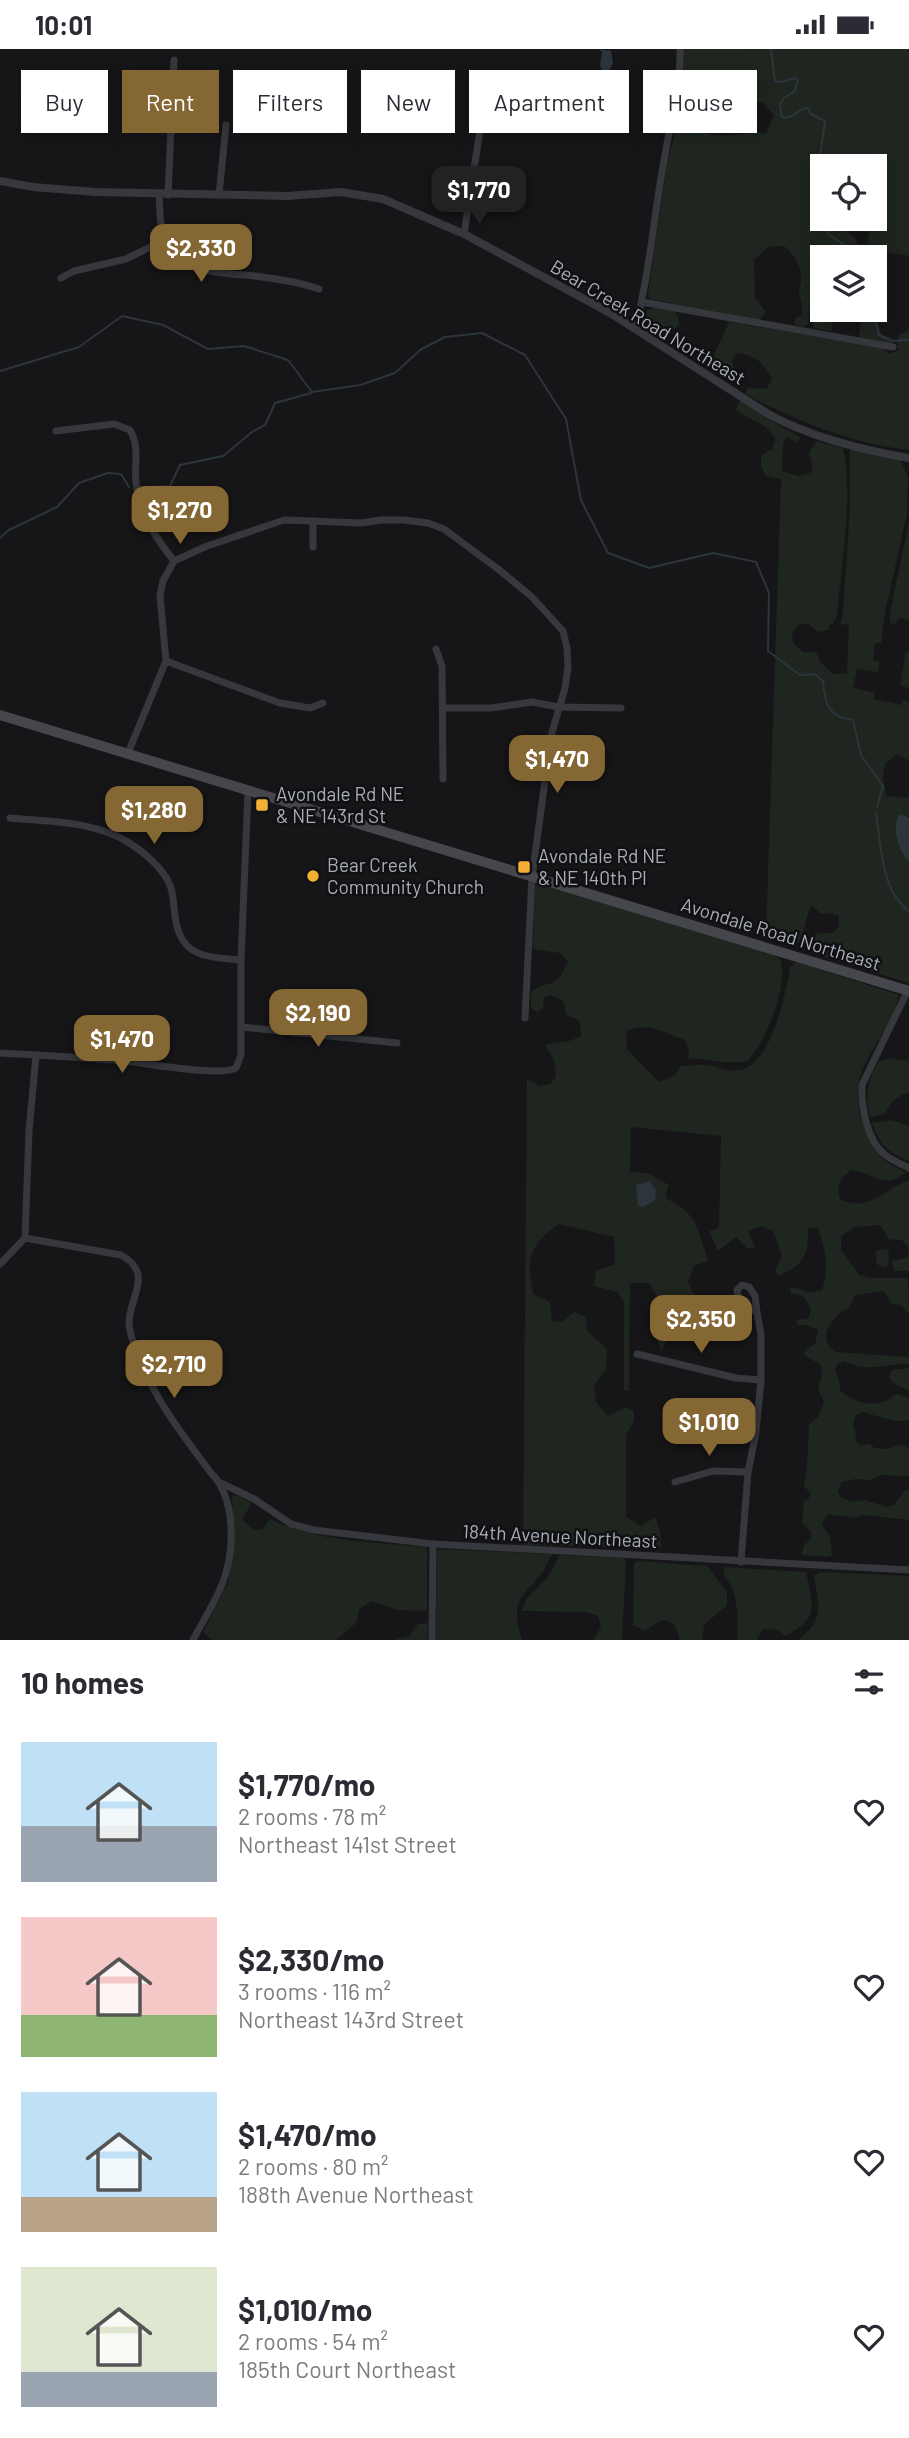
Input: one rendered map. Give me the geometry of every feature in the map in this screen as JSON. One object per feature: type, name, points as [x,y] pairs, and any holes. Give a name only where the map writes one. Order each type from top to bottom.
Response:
[{"type":"main road","name":"Avondale Road Northeast","points":[[0,715],[909,990]]},
{"type":"street","points":[[635,329],[642,302],[665,153],[677,101],[680,49]]},
{"type":"street","points":[[174,61],[160,220],[164,240],[176,254],[197,268],[219,274],[304,283],[319,289]]},
{"type":"street","points":[[219,195],[226,125]]},
{"type":"street","points":[[464,234],[480,133]]},
{"type":"street","name":"Bear Creek Road Northeast","points":[[0,183],[71,191],[164,195],[288,196],[353,192],[383,199],[464,234],[610,313],[793,428],[867,450],[909,458]]},
{"type":"street","points":[[61,278],[74,271],[126,258],[164,240]]},
{"type":"street","points":[[642,302],[892,347]]},
{"type":"street","points":[[55,431],[114,424],[130,430],[136,446],[136,484],[141,508],[153,535],[174,561]]},
{"type":"street","points":[[128,753],[166,660],[160,596],[163,581],[174,561],[207,546],[285,520],[360,523],[404,520],[428,523],[444,529],[531,596],[563,631],[567,648],[565,688],[551,736],[532,877],[525,1019]]},
{"type":"street","points":[[313,521],[313,547]]},
{"type":"street","points":[[436,649],[442,666],[443,779]]},
{"type":"street","points":[[166,660],[280,703],[310,708],[323,703]]},
{"type":"street","points":[[443,708],[491,708],[532,702],[558,707],[621,708]]},
{"type":"street","points":[[0,1053],[124,1061],[224,1072],[236,1068],[242,1055],[241,960],[248,791]]},
{"type":"street","points":[[10,818],[93,827],[131,844],[161,870],[169,883],[176,928],[183,942],[201,956],[241,960]]},
{"type":"street","points":[[909,990],[862,1085],[861,1096],[875,1142],[883,1154],[909,1168]]},
{"type":"street","points":[[242,1027],[397,1043]]},
{"type":"street","points":[[0,1264],[24,1238],[36,1055]]},
{"type":"street","points":[[24,1238],[121,1255],[130,1260],[136,1268],[139,1278],[129,1325],[137,1352],[160,1403],[221,1483],[230,1517],[229,1553],[222,1585],[192,1640]]},
{"type":"street","points":[[741,1562],[748,1472],[756,1433],[761,1380],[761,1335],[757,1312]]},
{"type":"street","points":[[637,1354],[736,1378],[761,1380]]},
{"type":"street","points":[[675,1482],[713,1471],[748,1472]]},
{"type":"street","name":"184th Avenue Northeast","points":[[221,1483],[254,1499],[291,1524],[314,1530],[433,1544],[909,1570]]},
{"type":"street","points":[[432,1640],[433,1544]]},
{"type":"shaded area","points":[[599,49],[611,51],[613,63],[610,70],[602,70],[600,65],[602,52]]},
{"type":"shaded area","points":[[683,49],[909,49],[909,256],[887,252],[887,245],[868,245],[869,231],[887,231],[887,154],[810,154],[810,231],[847,231],[856,239],[858,245],[810,245],[810,302],[808,323],[804,327],[795,325],[795,319],[802,315],[799,266],[784,246],[768,247],[754,260],[755,298],[766,312],[760,320],[650,299],[648,294],[667,164],[675,133],[727,136],[766,133],[774,115],[763,103],[757,102],[757,70],[682,70]]},
{"type":"shaded area","points":[[654,308],[676,312],[680,324],[672,331],[649,332],[644,326],[647,310]]},
{"type":"shaded area","points":[[729,322],[882,348],[889,354],[899,350],[899,335],[909,330],[909,450],[845,437],[745,394],[748,388],[767,389],[772,378],[762,364],[753,358],[736,353],[732,362],[741,381],[739,387],[708,368]]},
{"type":"shaded area","points":[[814,322],[831,322],[833,325],[831,331],[813,328]]},
{"type":"shaded area","points":[[861,322],[876,322],[882,335],[892,338],[890,344],[859,337]]},
{"type":"shaded area","points":[[741,399],[800,437],[798,442],[787,437],[783,443],[782,471],[798,476],[810,473],[813,468],[809,453],[816,441],[843,448],[847,510],[837,615],[829,630],[818,632],[808,624],[798,625],[792,632],[793,643],[803,652],[816,652],[821,663],[833,674],[847,674],[849,625],[840,624],[850,507],[851,448],[900,460],[908,477],[907,514],[881,643],[875,643],[873,660],[880,662],[878,672],[857,669],[853,688],[875,693],[874,699],[902,705],[903,700],[909,702],[909,761],[897,754],[885,764],[883,776],[886,796],[909,798],[909,818],[899,814],[898,833],[902,851],[909,862],[909,983],[809,952],[806,944],[814,935],[832,933],[839,927],[839,916],[832,913],[821,914],[812,906],[797,944],[766,935],[781,479],[766,476],[761,466],[761,456],[772,449],[775,438],[766,427],[735,410]]},
{"type":"shaded area","points":[[909,523],[909,620],[898,618],[896,624],[890,623],[890,612]]},
{"type":"shaded area","points":[[906,652],[909,653],[909,688],[900,686]]},
{"type":"shaded area","points":[[900,814],[909,818],[909,862],[897,839],[896,826]]},
{"type":"shaded area","points":[[539,883],[780,959],[782,970],[779,998],[761,1041],[747,1061],[725,1062],[688,1058],[689,1051],[685,1040],[650,1028],[626,1031],[627,1049],[659,1082],[674,1076],[681,1066],[708,1065],[740,1070],[751,1065],[768,1042],[781,1010],[790,967],[797,962],[899,995],[884,1031],[867,1060],[858,1090],[859,1109],[873,1146],[885,1161],[906,1172],[892,1180],[886,1180],[851,1170],[841,1179],[838,1190],[840,1199],[850,1203],[868,1202],[909,1180],[909,1249],[902,1240],[889,1239],[880,1225],[854,1227],[841,1237],[841,1249],[859,1275],[870,1278],[908,1278],[909,1313],[901,1305],[892,1304],[884,1291],[855,1295],[849,1308],[832,1322],[826,1337],[835,1352],[909,1357],[909,1364],[876,1367],[861,1367],[843,1361],[837,1364],[835,1371],[840,1390],[861,1402],[875,1404],[896,1394],[909,1398],[909,1420],[892,1420],[862,1412],[855,1416],[853,1426],[855,1440],[860,1445],[869,1444],[881,1449],[902,1444],[909,1449],[909,1476],[881,1475],[870,1480],[855,1479],[842,1482],[838,1491],[841,1497],[852,1502],[865,1500],[886,1507],[894,1505],[905,1490],[909,1490],[909,1520],[827,1514],[822,1525],[830,1536],[832,1556],[802,1555],[804,1545],[811,1539],[811,1532],[802,1523],[804,1501],[809,1498],[810,1493],[804,1486],[809,1424],[818,1417],[824,1402],[818,1390],[822,1375],[821,1365],[804,1355],[805,1350],[815,1344],[818,1330],[807,1325],[797,1325],[797,1320],[808,1319],[811,1309],[803,1296],[790,1293],[791,1287],[810,1292],[822,1290],[826,1259],[818,1228],[808,1228],[806,1252],[799,1264],[778,1276],[775,1270],[782,1256],[773,1231],[761,1226],[748,1231],[755,1247],[748,1249],[736,1237],[718,1251],[709,1231],[719,1228],[721,1136],[631,1127],[630,1172],[647,1173],[669,1185],[667,1199],[691,1216],[708,1260],[694,1266],[688,1282],[696,1300],[692,1308],[678,1308],[661,1351],[658,1343],[658,1298],[649,1283],[630,1283],[629,1390],[624,1390],[624,1302],[617,1292],[594,1286],[596,1271],[615,1264],[614,1237],[559,1224],[536,1246],[530,1262],[530,1271],[533,1294],[550,1302],[552,1321],[562,1322],[574,1312],[585,1316],[588,1332],[607,1349],[606,1370],[594,1385],[596,1402],[608,1416],[626,1407],[634,1411],[634,1421],[626,1435],[626,1517],[641,1526],[655,1517],[661,1548],[523,1545],[527,1079],[540,1086],[551,1084],[556,1076],[554,1060],[545,1046],[582,1035],[579,1020],[566,1015],[564,1002],[551,995],[544,997],[543,1008],[537,1012],[531,1008],[531,992],[556,981],[568,961],[560,953],[533,949],[535,886]]},
{"type":"shaded area","points":[[889,1058],[909,1061],[909,1092],[894,1100],[885,1114],[870,1117],[867,1095],[870,1081],[879,1061]]},
{"type":"shaded area","points":[[891,1120],[909,1126],[909,1161],[886,1147],[872,1123]]},
{"type":"shaded area","points":[[650,1181],[656,1190],[655,1200],[643,1207],[638,1205],[636,1185]]},
{"type":"shaded area","points":[[886,1249],[889,1252],[888,1266],[883,1268],[877,1264],[875,1251]]},
{"type":"shaded area","points":[[909,1253],[909,1271],[894,1271],[892,1261],[907,1258]]},
{"type":"shaded area","points":[[909,1368],[909,1391],[892,1382],[889,1376],[892,1370]]},
{"type":"shaded area","points":[[236,1495],[252,1503],[242,1519],[254,1530],[262,1530],[270,1519],[288,1527],[327,1537],[427,1547],[427,1611],[397,1610],[372,1601],[359,1609],[357,1622],[336,1640],[212,1640],[203,1632],[229,1580],[233,1551],[232,1497]]},
{"type":"shaded area","points":[[437,1551],[552,1554],[543,1572],[521,1597],[517,1608],[522,1640],[436,1640]]},
{"type":"shaded area","points":[[560,1555],[623,1558],[626,1562],[622,1640],[593,1640],[601,1627],[598,1616],[586,1612],[522,1611],[527,1598],[548,1577]]},
{"type":"shaded area","points":[[637,1561],[707,1566],[727,1592],[727,1605],[704,1625],[702,1640],[680,1640],[669,1621],[661,1621],[645,1631],[633,1625],[634,1564]]},
{"type":"shaded area","points":[[724,1567],[806,1572],[812,1603],[809,1617],[796,1630],[785,1636],[778,1630],[763,1629],[757,1640],[737,1640],[735,1598],[724,1576]]},
{"type":"shaded area","points":[[820,1572],[909,1576],[909,1640],[798,1640],[816,1619],[818,1604],[814,1576]]},
{"type":"shaded area","points":[[428,1623],[427,1640],[394,1640],[409,1636],[418,1624]]},
{"type":"waterway","points":[[771,49],[775,81],[795,78],[798,80],[795,91],[784,98],[780,105],[782,117],[790,117],[808,108],[811,114],[825,121],[820,154]]},
{"type":"waterway","points":[[829,231],[828,234],[844,245]]},
{"type":"waterway","points":[[0,371],[79,347],[122,316],[163,325],[208,349],[244,346],[288,360],[312,392],[360,385],[395,373],[420,350],[445,337],[482,333],[525,355],[566,419],[581,500],[608,553],[649,568],[713,553],[756,562],[769,593],[768,651],[800,675],[815,674],[823,681],[829,708],[838,716],[853,720],[861,755],[883,786],[877,807]]},
{"type":"waterway","points":[[875,322],[879,335],[892,341],[909,340]]},
{"type":"waterway","points":[[149,487],[170,486],[180,465],[223,456],[265,425],[275,403],[311,393]]},
{"type":"waterway","points":[[0,538],[9,530],[57,507],[79,483],[108,473],[121,474],[129,487]]},
{"type":"waterway","points":[[876,813],[881,853],[888,880],[893,892],[909,911]]},
{"type":"place","name":"Avondale Rd NE & NE 143rd St","points":[[262,805]]},
{"type":"place","name":"Avondale Rd NE & NE 140th Pl","points":[[524,867]]},
{"type":"place","name":"Bear Creek Community Church","points":[[313,876]]}]
